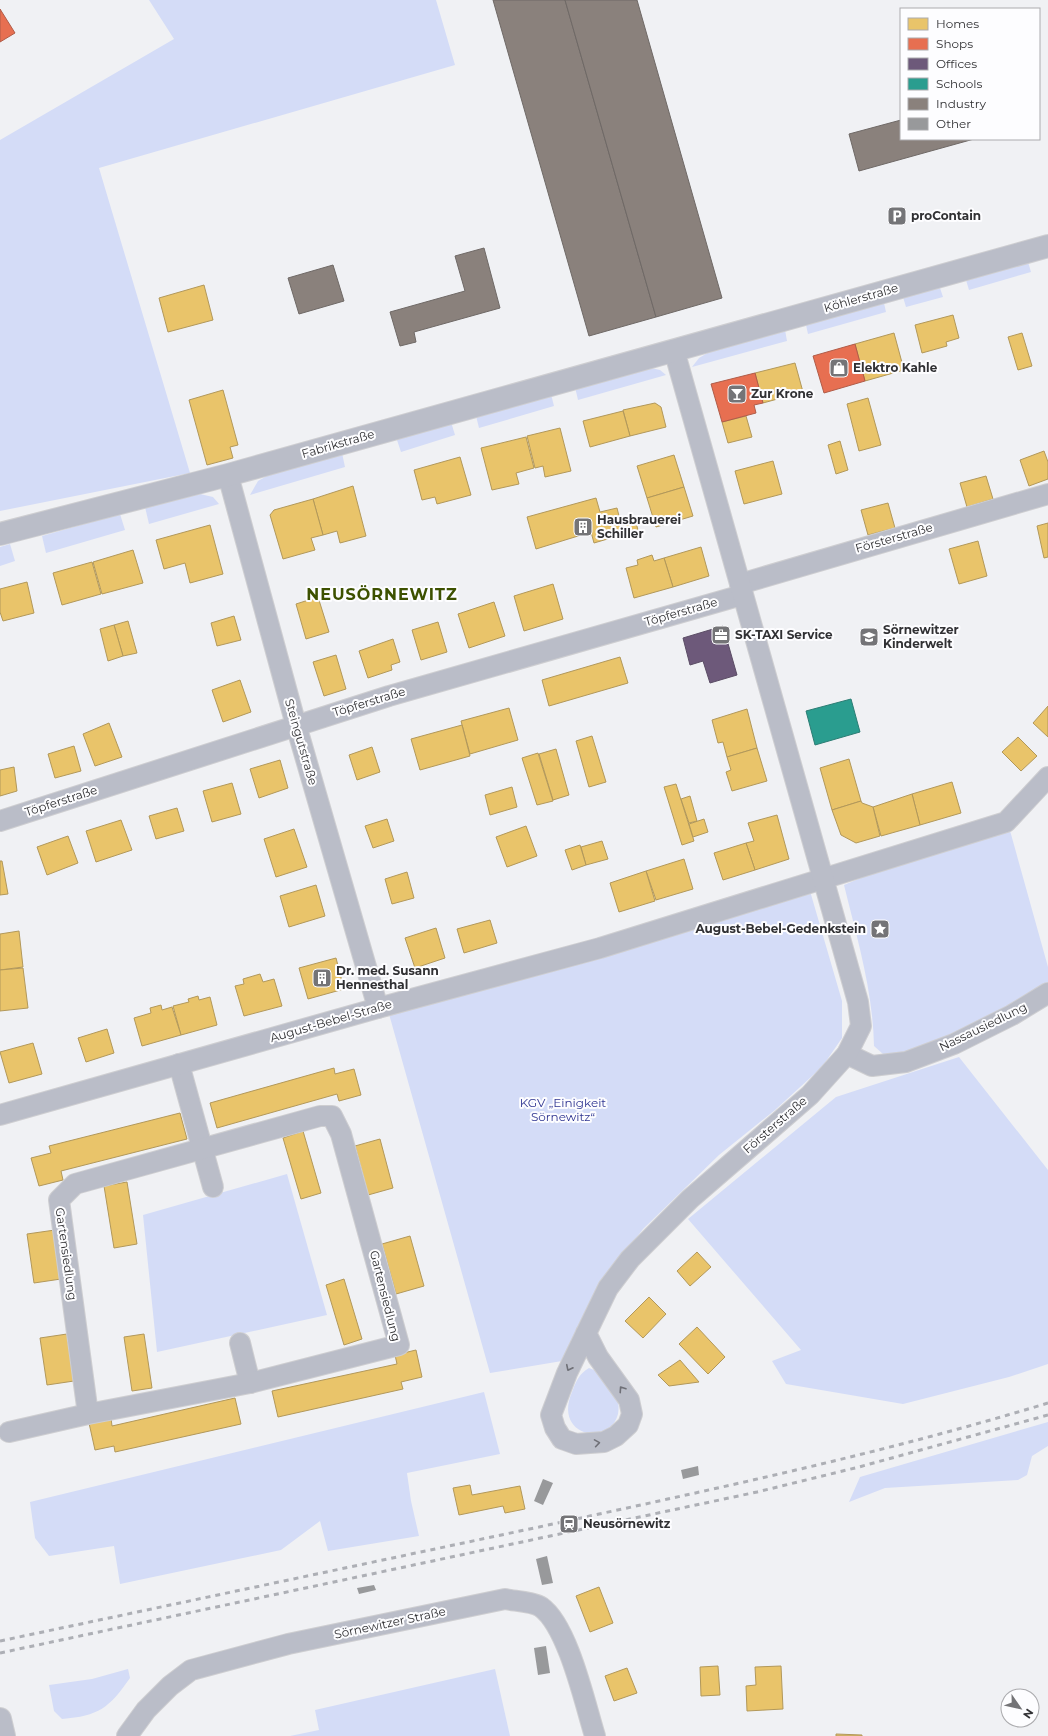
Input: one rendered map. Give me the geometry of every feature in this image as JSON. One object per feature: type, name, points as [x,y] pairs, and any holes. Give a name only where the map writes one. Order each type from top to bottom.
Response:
[{"type":"street","name":"Köhlerstraße","points":[[674,350],[1048,246]]},
{"type":"street","name":"Fabrikstraße","points":[[0,534],[228,475],[674,350]]},
{"type":"street","name":"Försterstraße","points":[[586,1333],[598,1357],[629,1400],[632,1414],[628,1425],[616,1436],[604,1442],[576,1444],[562,1439],[555,1428],[551,1415],[558,1392],[586,1333],[608,1288],[630,1259],[690,1199],[810,1095],[847,1054],[861,1026],[858,1002],[824,879],[674,350]]},
{"type":"street","name":"Steingutstraße","points":[[228,475],[296,725],[378,1008]]},
{"type":"street","name":"Försterstraße","points":[[741,589],[1048,494]]},
{"type":"street","name":"Töpferstraße","points":[[0,821],[296,725],[741,589]]},
{"type":"street","points":[[824,879],[1006,822],[1048,777]]},
{"type":"street","name":"August-Bebel-Straße","points":[[0,1115],[378,1008],[600,948],[824,879]]},
{"type":"street","name":"Nassausiedlung","points":[[847,1054],[872,1066],[906,1062],[954,1044],[1012,1015],[1048,993]]},
{"type":"street","points":[[179,1064],[213,1186]]},
{"type":"street","name":"Gartensiedlung","points":[[9,1432],[88,1414],[250,1383],[399,1345],[341,1134],[332,1116],[320,1116],[75,1184],[59,1200],[88,1414]]},
{"type":"street","points":[[240,1343],[250,1383]]},
{"type":"street","name":"Sörnewitzer Straße","points":[[127,1736],[146,1710],[170,1686],[191,1670],[288,1644],[505,1599],[540,1606],[559,1627],[576,1673],[595,1736]]},
{"type":"street","points":[[0,1719],[4,1736]]},
{"type":"green space","points":[[149,0],[436,0],[455,65],[99,168],[190,473],[0,511],[0,140],[174,39]]},
{"type":"green space","points":[[1028,262],[1031,272],[969,290],[966,280]]},
{"type":"green space","points":[[940,288],[943,297],[906,307],[903,297]]},
{"type":"green space","points":[[884,303],[886,312],[808,334],[806,325]]},
{"type":"green space","points":[[785,330],[787,341],[692,367],[699,358],[709,352]]},
{"type":"green space","points":[[651,368],[660,370],[666,375],[578,400],[575,387]]},
{"type":"green space","points":[[551,394],[554,406],[479,428],[476,416]]},
{"type":"green space","points":[[451,422],[455,435],[401,452],[396,437]]},
{"type":"green space","points":[[342,453],[345,467],[250,495],[258,481],[274,472]]},
{"type":"green space","points":[[200,494],[213,497],[219,504],[149,524],[145,507]]},
{"type":"green space","points":[[120,514],[125,530],[46,553],[42,536]]},
{"type":"green space","points":[[10,544],[15,561],[0,566],[0,547]]},
{"type":"green space","points":[[1009,827],[1048,967],[1048,985],[936,1043],[897,1056],[883,1054],[874,1046],[871,1005],[859,945],[844,885],[897,863]]},
{"type":"green space","name":"KGV „Einigkeit Sörnewitz“","points":[[810,891],[842,1001],[842,1038],[822,1067],[775,1110],[719,1155],[643,1229],[595,1292],[562,1361],[490,1373],[389,1014]]},
{"type":"green space","points":[[959,1057],[1048,1170],[1048,1364],[1009,1377],[903,1404],[786,1384],[772,1361],[801,1350],[688,1219],[836,1097]]},
{"type":"green space","points":[[287,1174],[327,1315],[157,1352],[143,1215]]},
{"type":"green space","points":[[589,1368],[596,1371],[604,1379],[618,1400],[619,1407],[618,1414],[613,1425],[604,1431],[594,1434],[584,1432],[576,1427],[570,1419],[568,1407],[576,1381],[580,1375]]},
{"type":"green space","points":[[484,1392],[500,1454],[407,1473],[411,1501],[419,1536],[328,1551],[320,1521],[281,1550],[120,1584],[114,1546],[49,1556],[35,1538],[30,1502]]},
{"type":"green space","points":[[1048,1422],[1048,1446],[1032,1456],[1027,1475],[1018,1480],[885,1488],[849,1502],[860,1477]]},
{"type":"green space","points":[[128,1669],[130,1678],[116,1697],[102,1709],[85,1716],[62,1719],[54,1711],[49,1685],[92,1679]]},
{"type":"green space","points":[[495,1669],[510,1736],[290,1736],[319,1730],[315,1710]]},
{"type":"building: Homes","points":[[204,285],[213,320],[168,332],[159,298]]},
{"type":"building: Homes","points":[[953,315],[959,338],[946,342],[947,346],[922,353],[915,325]]},
{"type":"building: Homes","points":[[894,333],[904,370],[865,381],[855,344]]},
{"type":"building: Homes","points":[[1022,333],[1032,366],[1018,370],[1008,337]]},
{"type":"building: Homes","points":[[795,363],[803,392],[763,403],[755,373]]},
{"type":"building: Homes","points":[[223,390],[238,445],[230,447],[233,458],[207,465],[189,400]]},
{"type":"building: Homes","points":[[868,398],[881,445],[859,451],[847,404]]},
{"type":"building: Homes","points":[[655,403],[661,407],[666,427],[630,436],[623,410]]},
{"type":"building: Homes","points":[[623,411],[630,436],[590,447],[583,421]]},
{"type":"building: Homes","points":[[746,416],[752,437],[728,443],[722,422]]},
{"type":"building: Homes","points":[[560,428],[571,471],[545,477],[543,466],[535,468],[527,436]]},
{"type":"building: Homes","points":[[526,437],[534,468],[516,473],[519,484],[492,490],[481,448]]},
{"type":"building: Homes","points":[[840,441],[848,470],[836,474],[828,445]]},
{"type":"building: Homes","points":[[1044,451],[1048,462],[1048,479],[1029,486],[1020,460]]},
{"type":"building: Homes","points":[[674,455],[684,487],[647,498],[637,466]]},
{"type":"building: Homes","points":[[460,457],[471,495],[437,504],[435,497],[422,500],[414,470]]},
{"type":"building: Homes","points":[[773,461],[782,494],[744,504],[735,471]]},
{"type":"building: Homes","points":[[986,476],[993,499],[967,507],[960,483]]},
{"type":"building: Homes","points":[[353,486],[366,536],[340,543],[337,531],[323,535],[313,499]]},
{"type":"building: Homes","name":"Hausbrauerei Schiller","points":[[684,487],[693,516],[656,527],[647,498]]},
{"type":"building: Homes","name":"Hausbrauerei Schiller","points":[[596,498],[600,512],[617,508],[621,524],[635,519],[638,530],[594,543],[591,532],[536,549],[527,517]]},
{"type":"building: Homes","points":[[313,499],[323,535],[311,538],[315,550],[283,559],[270,515],[274,510]]},
{"type":"building: Homes","points":[[888,503],[895,528],[868,535],[861,510]]},
{"type":"building: Homes","points":[[1048,523],[1048,557],[1044,558],[1037,526]]},
{"type":"building: Homes","points":[[210,525],[223,574],[190,583],[185,563],[164,569],[156,540]]},
{"type":"building: Homes","points":[[978,541],[987,576],[959,584],[949,549]]},
{"type":"building: Homes","points":[[701,547],[709,576],[673,587],[664,558]]},
{"type":"building: Homes","points":[[133,550],[143,583],[102,594],[93,562]]},
{"type":"building: Homes","points":[[652,555],[654,561],[664,558],[673,587],[634,598],[626,568],[638,565],[637,560]]},
{"type":"building: Homes","points":[[92,562],[101,594],[62,605],[53,573]]},
{"type":"building: Homes","points":[[27,582],[34,613],[3,621],[0,612],[0,589]]},
{"type":"building: Homes","points":[[553,584],[563,619],[524,631],[514,596]]},
{"type":"building: Homes","points":[[318,597],[329,632],[306,639],[296,604]]},
{"type":"building: Homes","points":[[494,602],[505,636],[469,648],[458,614]]},
{"type":"building: Homes","points":[[234,616],[241,640],[217,646],[211,623]]},
{"type":"building: Homes","points":[[128,621],[137,653],[123,656],[114,625]]},
{"type":"building: Homes","points":[[438,622],[447,652],[421,660],[412,630]]},
{"type":"building: Homes","points":[[114,625],[123,656],[108,661],[100,629]]},
{"type":"building: Homes","points":[[393,639],[400,662],[391,665],[392,670],[368,678],[359,651]]},
{"type":"building: Homes","points":[[336,655],[346,689],[324,696],[313,662]]},
{"type":"building: Homes","points":[[620,657],[628,683],[549,706],[542,680]]},
{"type":"building: Homes","points":[[240,680],[251,712],[223,722],[212,690]]},
{"type":"building: Homes","points":[[1048,706],[1048,737],[1033,723]]},
{"type":"building: Homes","points":[[509,708],[518,740],[470,754],[461,721]]},
{"type":"building: Homes","points":[[747,709],[757,748],[727,757],[723,742],[718,743],[712,720]]},
{"type":"building: Homes","points":[[109,723],[122,757],[95,766],[83,734]]},
{"type":"building: Homes","points":[[462,725],[470,756],[420,770],[411,739]]},
{"type":"building: Homes","points":[[592,736],[606,782],[589,787],[576,741]]},
{"type":"building: Homes","points":[[1018,737],[1037,756],[1021,771],[1002,752]]},
{"type":"building: Homes","points":[[74,746],[81,771],[55,778],[48,754]]},
{"type":"building: Homes","points":[[372,747],[380,772],[357,780],[349,755]]},
{"type":"building: Homes","points":[[757,748],[767,781],[732,791],[726,772],[731,770],[727,757]]},
{"type":"building: Homes","points":[[556,749],[569,795],[553,800],[539,754]]},
{"type":"building: Homes","points":[[538,753],[553,801],[537,805],[522,758]]},
{"type":"building: Homes","points":[[849,759],[861,801],[832,810],[820,768]]},
{"type":"building: Homes","points":[[280,760],[288,788],[259,798],[250,769]]},
{"type":"building: Homes","points":[[14,767],[17,791],[0,796],[0,770]]},
{"type":"building: Homes","points":[[952,782],[961,813],[920,825],[912,794]]},
{"type":"building: Homes","points":[[232,783],[241,814],[212,822],[203,791]]},
{"type":"building: Homes","points":[[676,784],[694,841],[682,845],[664,787]]},
{"type":"building: Homes","points":[[512,787],[517,807],[490,815],[485,795]]},
{"type":"building: Homes","points":[[912,794],[920,825],[881,836],[873,807]]},
{"type":"building: Homes","points":[[690,796],[697,821],[689,823],[681,799]]},
{"type":"building: Homes","points":[[861,801],[862,803],[873,807],[880,836],[856,843],[841,835],[832,810]]},
{"type":"building: Homes","points":[[177,808],[184,831],[156,839],[149,816]]},
{"type":"building: Homes","points":[[777,815],[789,859],[755,870],[746,843],[754,841],[748,823]]},
{"type":"building: Homes","points":[[387,819],[394,841],[373,848],[365,826]]},
{"type":"building: Homes","points":[[704,819],[708,832],[693,837],[689,824]]},
{"type":"building: Homes","points":[[121,820],[132,850],[96,862],[86,831]]},
{"type":"building: Homes","points":[[526,826],[537,856],[507,867],[496,837]]},
{"type":"building: Homes","points":[[294,829],[307,867],[276,877],[264,839]]},
{"type":"building: Homes","points":[[68,836],[78,863],[47,875],[37,847]]},
{"type":"building: Homes","points":[[602,841],[608,859],[586,865],[581,847]]},
{"type":"building: Homes","points":[[746,843],[755,870],[723,880],[714,853]]},
{"type":"building: Homes","points":[[580,845],[586,865],[572,870],[565,850]]},
{"type":"building: Homes","points":[[684,859],[693,889],[656,900],[646,871]]},
{"type":"building: Homes","points":[[0,861],[2,861],[8,894],[0,895]]},
{"type":"building: Homes","points":[[646,871],[655,901],[619,912],[610,883]]},
{"type":"building: Homes","points":[[407,872],[414,898],[392,904],[385,879]]},
{"type":"building: Homes","points":[[316,885],[325,916],[289,927],[280,896]]},
{"type":"building: Homes","points":[[490,920],[497,943],[464,953],[457,929]]},
{"type":"building: Homes","points":[[436,928],[445,958],[415,968],[405,938]]},
{"type":"building: Homes","points":[[19,931],[23,967],[0,970],[0,934]]},
{"type":"building: Homes","name":"Dr. med. Susann Hennesthal","points":[[336,958],[344,989],[308,999],[299,968]]},
{"type":"building: Homes","points":[[23,968],[28,1008],[0,1011],[0,970]]},
{"type":"building: Homes","points":[[260,974],[263,982],[274,979],[282,1006],[244,1016],[235,986],[244,984],[243,979]]},
{"type":"building: Homes","points":[[198,996],[199,1000],[210,997],[217,1025],[181,1035],[173,1006],[189,1002],[188,999]]},
{"type":"building: Homes","points":[[161,1005],[162,1010],[172,1007],[181,1035],[142,1046],[134,1018],[151,1013],[150,1008]]},
{"type":"building: Homes","points":[[107,1029],[114,1053],[86,1062],[78,1038]]},
{"type":"building: Homes","points":[[33,1043],[42,1074],[9,1083],[0,1052]]},
{"type":"building: Homes","points":[[334,1068],[335,1074],[354,1069],[361,1095],[339,1101],[337,1094],[217,1128],[210,1103]]},
{"type":"building: Homes","points":[[180,1113],[187,1139],[61,1171],[63,1180],[39,1186],[31,1158],[51,1153],[49,1146]]},
{"type":"building: Homes","points":[[303,1131],[321,1193],[301,1199],[283,1138]]},
{"type":"building: Homes","points":[[380,1139],[393,1188],[368,1195],[355,1146]]},
{"type":"building: Homes","points":[[127,1182],[137,1244],[114,1248],[104,1186]]},
{"type":"building: Homes","points":[[55,1230],[61,1279],[34,1283],[27,1234]]},
{"type":"building: Homes","points":[[410,1236],[424,1286],[396,1294],[382,1244]]},
{"type":"building: Homes","points":[[697,1252],[711,1267],[690,1286],[677,1271]]},
{"type":"building: Homes","points":[[344,1279],[362,1339],[344,1345],[326,1285]]},
{"type":"building: Homes","points":[[649,1297],[666,1314],[643,1338],[625,1321]]},
{"type":"building: Homes","points":[[697,1327],[725,1357],[708,1374],[679,1344]]},
{"type":"building: Homes","points":[[67,1334],[74,1381],[47,1385],[40,1338]]},
{"type":"building: Homes","points":[[144,1334],[152,1388],[132,1391],[124,1337]]},
{"type":"building: Homes","points":[[416,1350],[422,1377],[401,1382],[403,1389],[278,1417],[272,1391],[397,1364],[395,1355]]},
{"type":"building: Homes","points":[[680,1360],[699,1382],[669,1386],[658,1375]]},
{"type":"building: Homes","points":[[235,1398],[241,1424],[115,1452],[114,1446],[95,1450],[89,1423],[111,1418],[112,1426]]},
{"type":"building: Homes","points":[[470,1485],[472,1495],[520,1486],[525,1509],[505,1513],[503,1506],[459,1515],[453,1488]]},
{"type":"building: Homes","points":[[599,1587],[613,1623],[590,1632],[576,1596]]},
{"type":"building: Homes","points":[[718,1666],[720,1695],[701,1696],[700,1667]]},
{"type":"building: Homes","points":[[781,1666],[783,1709],[747,1711],[746,1686],[756,1685],[755,1667]]},
{"type":"building: Homes","points":[[627,1668],[637,1693],[614,1701],[605,1676]]},
{"type":"building: Homes","points":[[836,1734],[862,1735],[862,1736],[836,1736]]},
{"type":"building: Shops","points":[[0,9],[15,33],[0,42]]},
{"type":"building: Shops","name":"Elektro Kahle","points":[[855,344],[865,381],[824,393],[813,356]]},
{"type":"building: Shops","name":"Zur Krone","points":[[755,373],[763,403],[754,405],[756,413],[722,422],[711,384]]},
{"type":"building: Offices","points":[[723,626],[737,675],[710,683],[703,661],[690,665],[683,638]]},
{"type":"building: Schools","points":[[851,699],[860,732],[815,745],[806,711]]},
{"type":"building: Industry","points":[[493,0],[565,0],[656,317],[589,336]]},
{"type":"building: Industry","points":[[565,0],[637,0],[722,298],[656,317]]},
{"type":"building: Industry","points":[[900,120],[900,140],[970,140],[859,171],[849,134]]},
{"type":"building: Industry","points":[[484,248],[500,308],[414,332],[416,342],[400,346],[390,312],[465,291],[455,256]]},
{"type":"building: Industry","points":[[333,265],[344,301],[299,314],[288,278]]},
{"type":"building: Other","points":[[698,1466],[699,1475],[683,1479],[681,1470]]},
{"type":"building: Other","points":[[543,1479],[553,1483],[543,1505],[534,1501]]},
{"type":"building: Other","points":[[547,1556],[553,1583],[542,1585],[536,1559]]},
{"type":"building: Other","points":[[374,1585],[376,1590],[359,1594],[357,1588]]},
{"type":"building: Other","points":[[546,1646],[550,1673],[538,1675],[534,1648]]},
{"type":"railway","points":[[0,1641],[731,1485],[922,1439],[1048,1403]]},
{"type":"railway","points":[[0,1653],[757,1492],[859,1467],[1048,1415]]},
{"type":"place","name":"proContain","points":[[897,216]]},
{"type":"place","name":"Elektro Kahle","points":[[839,368]]},
{"type":"place","name":"Zur Krone","points":[[737,394]]},
{"type":"place","name":"Hausbrauerei Schiller","points":[[583,527]]},
{"type":"place","name":"SK-TAXI Service","points":[[721,635]]},
{"type":"place","name":"Sörnewitzer Kinderwelt","points":[[869,637]]},
{"type":"place","name":"August-Bebel-Gedenkstein","points":[[880,929]]},
{"type":"place","name":"Dr. med. Susann Hennesthal","points":[[322,978]]},
{"type":"place","name":"Neusörnewitz","points":[[569,1524]]},
{"type":"district","name":"NEUSÖRNEWITZ","points":[[382,594]]}]
